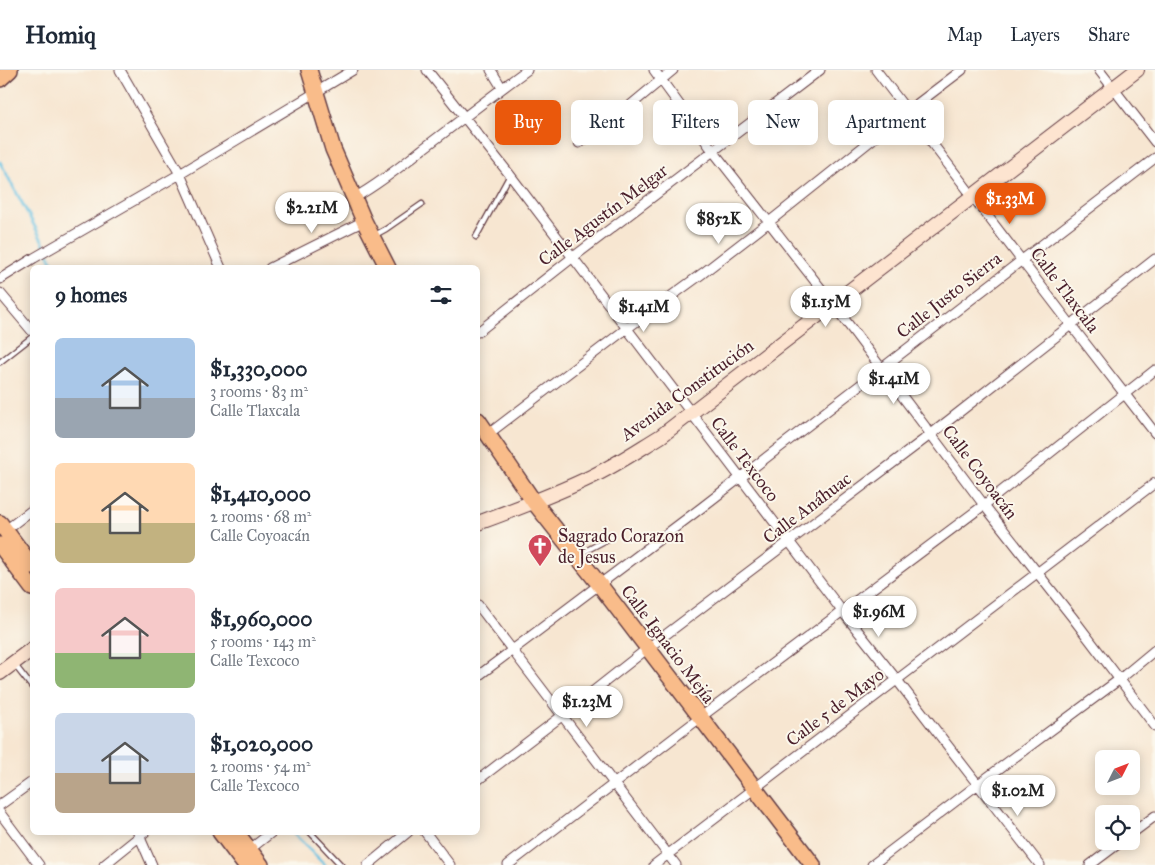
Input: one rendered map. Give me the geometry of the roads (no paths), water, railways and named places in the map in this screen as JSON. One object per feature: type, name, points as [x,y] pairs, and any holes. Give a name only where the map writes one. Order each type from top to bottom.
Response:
[{"type":"main road","points":[[0,79],[10,70]]},
{"type":"main road","points":[[309,70],[333,149],[364,222],[386,265]]},
{"type":"main road","name":"Calle Ignacio Mejía","points":[[480,423],[534,502],[599,584],[813,865]]},
{"type":"main road","points":[[5,524],[30,563]]},
{"type":"main road","points":[[0,545],[30,585]]},
{"type":"main road","points":[[222,835],[243,860],[261,865]]},
{"type":"main road","points":[[237,835],[243,860]]},
{"type":"street","points":[[120,70],[180,174],[220,265]]},
{"type":"street","points":[[0,279],[353,70]]},
{"type":"street","name":"Calle Texcoco","points":[[428,70],[842,611],[1040,865]]},
{"type":"street","points":[[491,70],[502,88]]},
{"type":"street","points":[[354,198],[368,190],[528,70]]},
{"type":"street","name":"Calle Coyoacán","points":[[654,70],[713,151],[833,304],[930,435],[1155,726]]},
{"type":"street","points":[[637,100],[673,70]]},
{"type":"street","name":"Calle Agustín Melgar","points":[[480,330],[572,258],[820,70]]},
{"type":"street","name":"Calle Tlaxcala","points":[[876,70],[899,100]]},
{"type":"street","points":[[922,100],[962,70]]},
{"type":"street","points":[[1099,70],[1155,142]]},
{"type":"street","name":"Avenida Constitución","points":[[480,522],[534,502],[591,477],[661,436],[1137,70]]},
{"type":"street","points":[[487,435],[703,273],[865,145]]},
{"type":"street","name":"Calle Tlaxcala","points":[[934,145],[1155,433]]},
{"type":"street","name":"Calle Justo Sierra","points":[[480,674],[740,478],[1155,158]]},
{"type":"street","points":[[276,265],[364,222]]},
{"type":"street","name":"Calle Anáhuac","points":[[480,778],[648,648],[930,435],[1155,259]]},
{"type":"street","points":[[0,294],[30,329]]},
{"type":"street","points":[[508,865],[701,717],[984,505],[1155,370]]},
{"type":"street","name":"Calle 5 de Mayo","points":[[654,865],[1155,483]]},
{"type":"street","points":[[5,524],[30,511]]},
{"type":"street","points":[[480,608],[676,865]]},
{"type":"street","points":[[0,673],[30,650]]},
{"type":"street","points":[[872,865],[1120,679],[1155,650]]},
{"type":"street","points":[[0,805],[30,783]]},
{"type":"street","points":[[0,813],[39,865]]},
{"type":"street","points":[[1140,827],[1155,816]]},
{"type":"street","points":[[104,865],[140,835]]},
{"type":"street","points":[[141,835],[152,865]]},
{"type":"street","points":[[243,860],[269,835]]},
{"type":"street","points":[[368,865],[404,835]]},
{"type":"street","points":[[427,835],[450,865]]},
{"type":"street","points":[[1090,865],[1110,850]]},
{"type":"lane","points":[[476,237],[510,175]]},
{"type":"lane","points":[[372,237],[422,204]]},
{"type":"lane","points":[[0,362],[30,339]]},
{"type":"lane","points":[[576,556],[612,537]]},
{"type":"lane","points":[[13,663],[30,684]]},
{"type":"lane","points":[[313,835],[341,865]]},
{"type":"waterway","points":[[0,162],[54,265]]},
{"type":"waterway","points":[[295,835],[325,865]]},
{"type":"place","name":"Sagrado Corazon de Jesus","points":[[540,567]]}]
